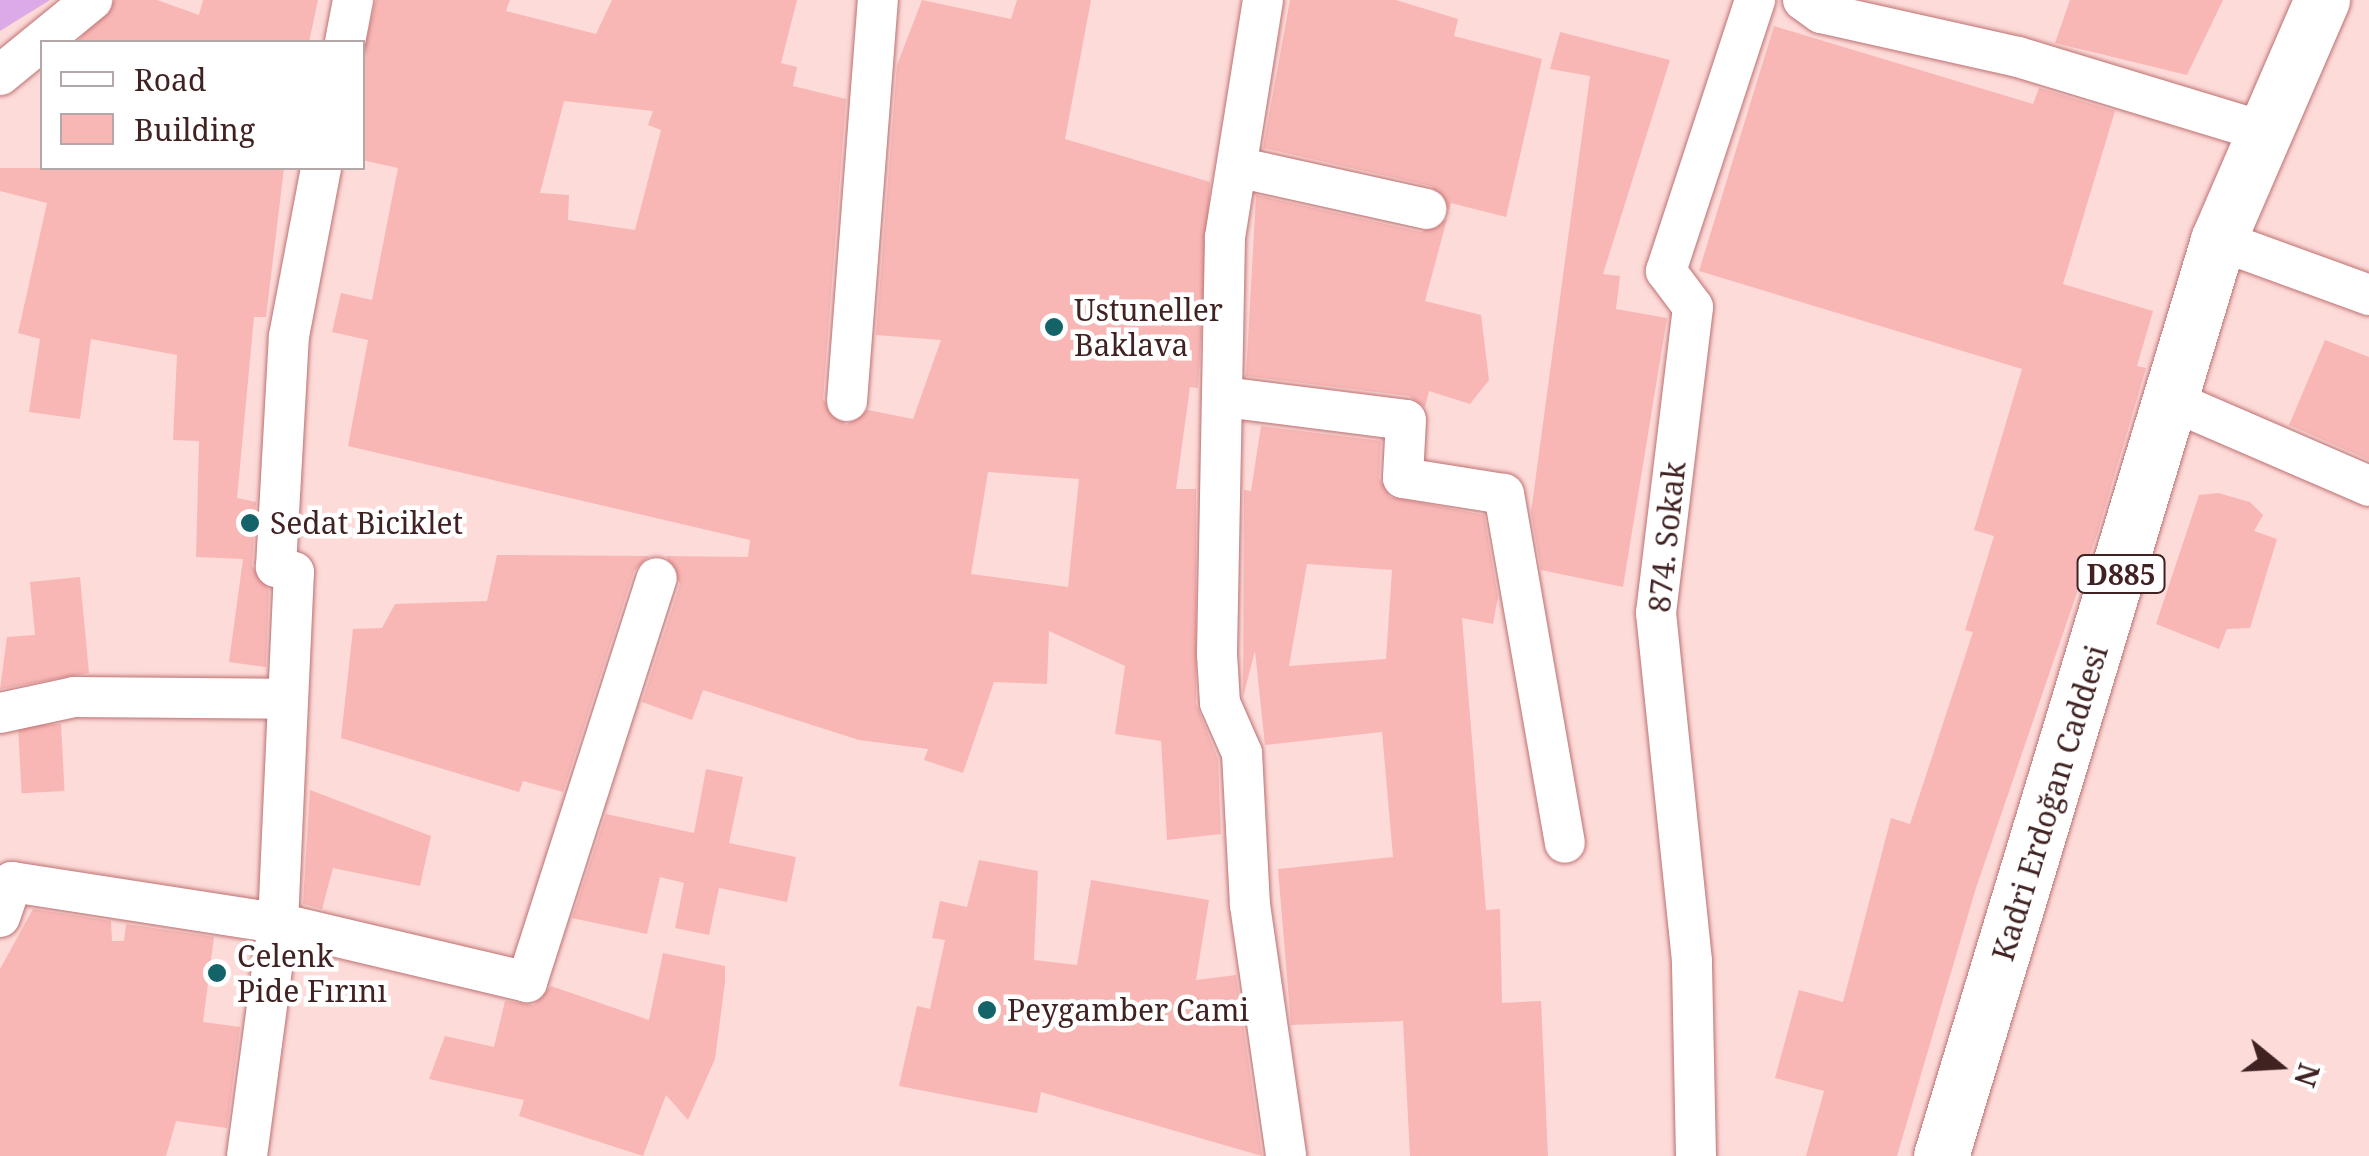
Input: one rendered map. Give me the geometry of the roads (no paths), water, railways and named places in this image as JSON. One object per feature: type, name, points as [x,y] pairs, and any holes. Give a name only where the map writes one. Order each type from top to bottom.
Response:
[{"type":"main road","name":"Kadri Erdoğan Caddesi","points":[[1942,1156],[2175,402],[2218,240],[2261,132],[2322,0]]},
{"type":"street","points":[[43,40],[92,0]]},
{"type":"street","points":[[345,40],[353,0]]},
{"type":"street","points":[[847,401],[878,0]]},
{"type":"street","points":[[1262,0],[1225,236],[1220,703],[1242,753],[1250,905],[1286,1156]]},
{"type":"street","name":"874. Sokak","points":[[1696,1156],[1692,961],[1656,612],[1693,307],[1666,271],[1755,0]]},
{"type":"street","points":[[1803,0],[1820,13],[2018,57],[2261,132]]},
{"type":"street","points":[[0,75],[40,42]]},
{"type":"street","points":[[1237,167],[1426,209]]},
{"type":"street","points":[[247,1156],[278,923],[285,698],[294,572],[276,566],[289,336],[321,170]]},
{"type":"street","points":[[2218,240],[2369,295]]},
{"type":"street","points":[[1224,397],[1406,420],[1403,478],[1504,494],[1565,843]]},
{"type":"street","points":[[2175,402],[2369,486]]},
{"type":"street","points":[[0,916],[12,882],[278,923],[526,982],[657,578]]},
{"type":"street","points":[[0,713],[74,697],[285,698]]},
{"type":"place","name":"Ustuneller Baklava","points":[[1054,327]]},
{"type":"place","name":"Sedat Biciklet","points":[[250,523]]},
{"type":"place","name":"Celenk Pide Fırını","points":[[217,973]]},
{"type":"place","name":"Peygamber Cami","points":[[987,1010]]}]
